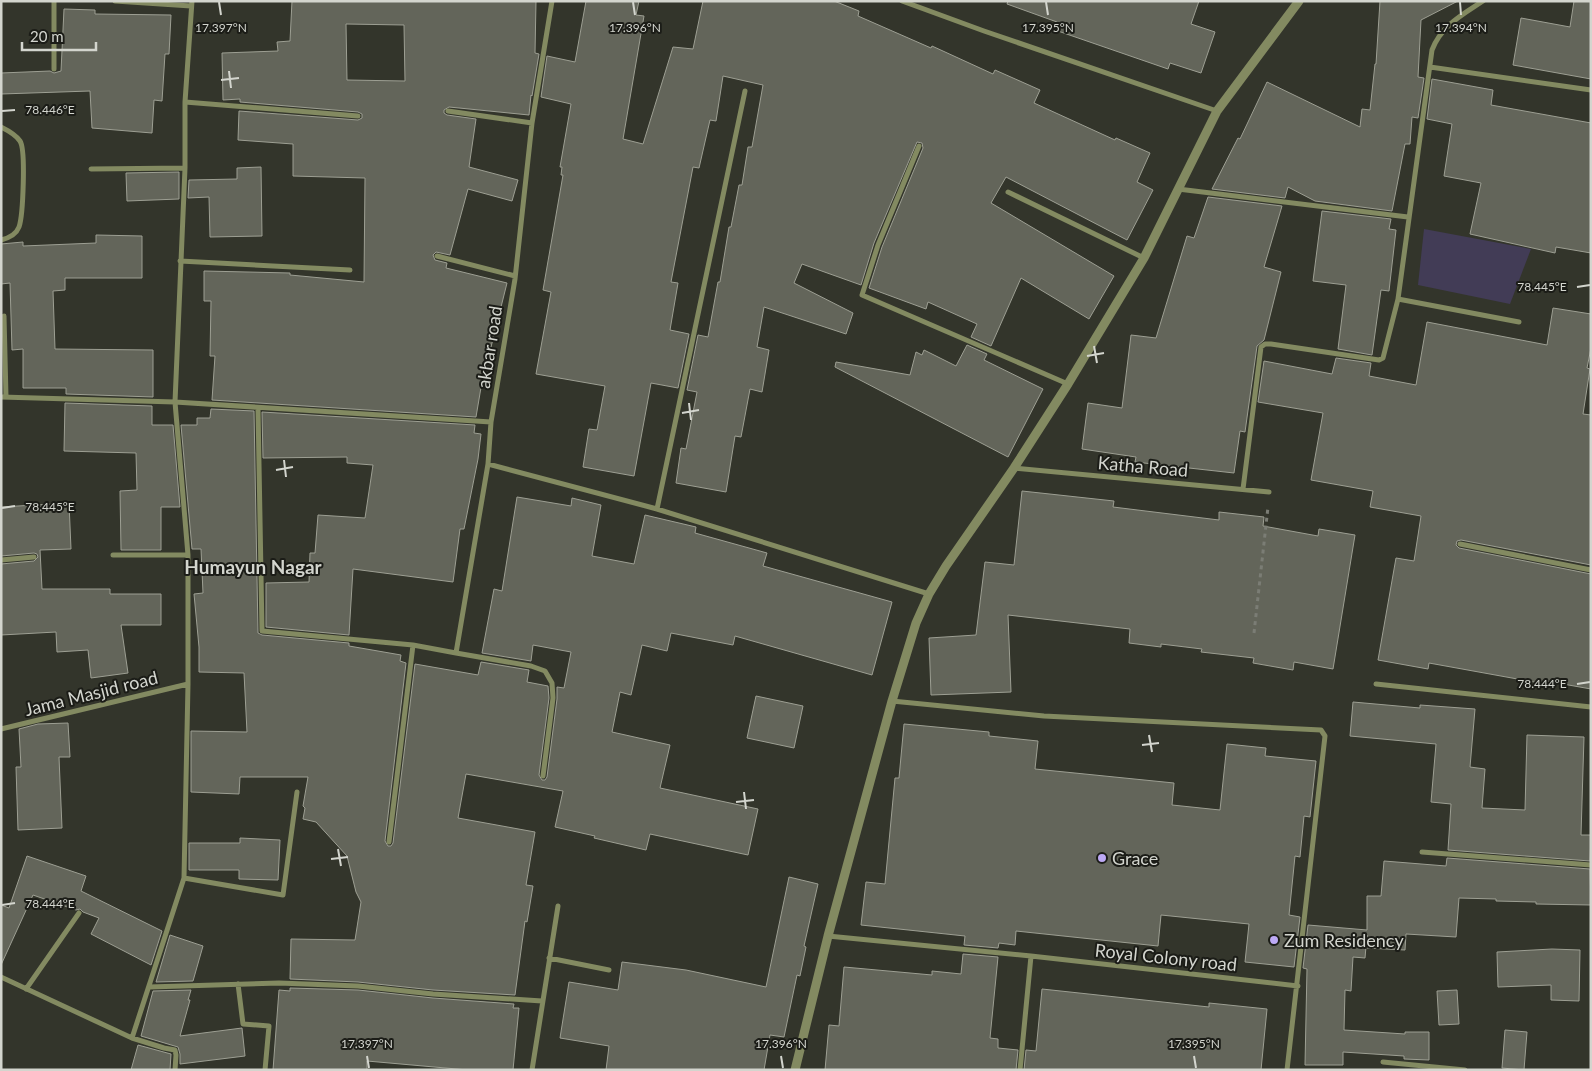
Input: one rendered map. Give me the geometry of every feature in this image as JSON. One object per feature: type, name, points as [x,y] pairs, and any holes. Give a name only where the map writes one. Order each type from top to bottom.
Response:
[{"type":"street","points":[[54,1],[54,69]]},
{"type":"street","points":[[115,1],[191,4],[185,102],[185,168],[175,402],[188,555],[188,684],[184,878],[132,1038]]},
{"type":"street","name":"akbar road","points":[[456,653],[488,464],[491,422],[515,276],[532,123],[552,1]]},
{"type":"street","points":[[902,1],[1217,111]]},
{"type":"street","points":[[795,1070],[828,936],[892,702],[916,623],[929,594],[1068,384],[1144,258],[1217,111],[1299,1]]},
{"type":"street","points":[[1243,489],[1261,347],[1265,344],[1271,344],[1379,360],[1383,358],[1398,299],[1432,50],[1436,40],[1444,30],[1483,1]]},
{"type":"street","points":[[1430,67],[1591,90]]},
{"type":"street","points":[[657,510],[745,91]]},
{"type":"street","points":[[185,102],[358,116]]},
{"type":"street","points":[[448,111],[532,123]]},
{"type":"street","points":[[1,127],[20,141],[23,151],[22,211],[19,228],[13,236],[1,240]]},
{"type":"street","points":[[919,146],[878,245],[862,295],[1068,384]]},
{"type":"street","points":[[91,169],[185,168]]},
{"type":"street","points":[[1178,189],[1408,217]]},
{"type":"street","points":[[1008,192],[1144,258]]},
{"type":"street","points":[[437,256],[515,276]]},
{"type":"street","points":[[180,261],[350,270]]},
{"type":"street","points":[[1398,299],[1519,322]]},
{"type":"street","points":[[4,316],[3,397],[175,402],[491,422]]},
{"type":"street","points":[[258,408],[262,631],[413,645],[531,666],[545,671],[552,683],[553,698],[543,776]]},
{"type":"street","points":[[488,464],[657,510],[929,594]]},
{"type":"street","name":"Katha Road","points":[[1014,468],[1269,492]]},
{"type":"street","points":[[1460,544],[1591,570]]},
{"type":"street","points":[[113,555],[188,555]]},
{"type":"street","points":[[1,560],[34,557]]},
{"type":"street","points":[[389,842],[413,645]]},
{"type":"street","name":"Jama Masjid road","points":[[1,729],[188,684]]},
{"type":"street","points":[[1376,684],[1591,708]]},
{"type":"street","points":[[892,702],[1044,716],[1321,730],[1326,736],[1287,1070]]},
{"type":"street","points":[[184,878],[283,896],[297,792]]},
{"type":"street","points":[[1422,852],[1591,865]]},
{"type":"street","points":[[532,1070],[558,906]]},
{"type":"street","points":[[26,990],[79,914]]},
{"type":"street","name":"Royal Colony road","points":[[828,936],[1031,956],[1298,986]]},
{"type":"street","points":[[1020,1070],[1031,956]]},
{"type":"street","points":[[549,958],[609,970]]},
{"type":"street","points":[[1,977],[132,1038],[175,1050],[175,1070]]},
{"type":"street","points":[[149,987],[279,983],[358,986],[433,994],[542,1001]]},
{"type":"street","points":[[238,984],[243,1024],[269,1026],[265,1070]]},
{"type":"street","points":[[1383,1062],[1465,1070]]},
{"type":"path","points":[[1254,633],[1269,492]]},
{"type":"shaded area","points":[[1424,229],[1531,249],[1510,304],[1418,285]]},
{"type":"building","points":[[292,1],[536,1],[535,53],[539,54],[529,115],[449,107],[444,110],[444,113],[447,115],[476,119],[469,167],[518,180],[512,201],[468,189],[450,255],[436,252],[433,255],[435,260],[447,263],[446,268],[507,283],[491,347],[488,346],[476,417],[212,400],[215,356],[210,356],[211,301],[204,301],[204,271],[290,273],[290,275],[364,282],[365,178],[293,176],[293,144],[238,140],[239,111],[358,120],[362,118],[362,114],[358,112],[240,102],[240,99],[223,100],[222,53],[278,51],[277,42],[290,41]],"holes":[[[346,24],[404,25],[405,81],[347,80]]]},
{"type":"building","points":[[586,1],[639,1],[636,15],[644,16],[623,139],[643,144],[673,47],[693,49],[703,1],[834,1],[859,11],[858,16],[931,48],[932,46],[993,74],[995,70],[1040,90],[1034,103],[1115,140],[1116,138],[1150,153],[1137,182],[1153,190],[1127,240],[1006,177],[991,203],[1114,276],[1089,319],[1021,278],[991,346],[971,337],[977,324],[928,302],[926,309],[869,288],[882,247],[923,148],[922,143],[917,142],[874,243],[861,285],[802,264],[794,283],[853,313],[846,334],[764,307],[757,347],[769,350],[762,392],[750,389],[741,437],[735,436],[726,492],[676,483],[681,448],[686,449],[697,392],[687,390],[698,335],[708,337],[729,227],[731,227],[739,185],[742,185],[748,147],[752,147],[763,85],[723,76],[716,121],[710,120],[699,168],[693,167],[671,282],[678,283],[670,330],[689,334],[678,388],[651,383],[634,476],[583,467],[589,429],[597,430],[605,386],[536,374],[551,292],[543,290],[563,175],[561,175],[562,167],[560,167],[571,104],[541,97],[547,56],[575,62]]},
{"type":"building","points":[[1008,1],[1199,1],[1191,24],[1215,32],[1201,73],[1170,63],[1168,69],[1055,30],[1057,22],[1007,4]]},
{"type":"building","points":[[1380,1],[1458,1],[1421,20],[1418,77],[1424,78],[1418,118],[1412,117],[1410,144],[1405,144],[1392,211],[1315,201],[1288,187],[1285,198],[1212,189],[1238,138],[1240,139],[1267,82],[1360,127],[1362,109],[1370,110],[1376,64]]},
{"type":"building","points":[[1574,1],[1591,1],[1591,79],[1513,65],[1521,18],[1570,27]]},
{"type":"building","points":[[64,9],[95,10],[95,14],[171,15],[169,54],[165,54],[162,101],[154,100],[152,133],[92,128],[90,91],[1,94],[1,73],[50,71],[54,73],[61,71]]},
{"type":"building","points":[[1432,79],[1493,90],[1491,105],[1591,123],[1591,253],[1556,247],[1555,253],[1470,234],[1481,183],[1444,176],[1452,124],[1427,119]]},
{"type":"building","points":[[261,167],[262,236],[210,237],[209,197],[188,198],[189,180],[237,179],[237,168]]},
{"type":"building","points":[[179,172],[179,199],[127,201],[126,173]]},
{"type":"building","points":[[1208,197],[1282,206],[1264,267],[1281,272],[1264,340],[1257,346],[1245,432],[1240,431],[1234,473],[1135,462],[1136,457],[1082,449],[1088,403],[1122,408],[1131,335],[1156,338],[1187,236],[1194,238]]},
{"type":"building","points":[[1322,211],[1391,219],[1389,229],[1396,230],[1389,291],[1381,290],[1372,355],[1338,349],[1346,285],[1313,281]]},
{"type":"building","points":[[96,235],[142,236],[142,278],[65,278],[65,290],[53,291],[55,349],[153,350],[153,397],[66,394],[66,388],[23,388],[23,349],[12,350],[10,283],[1,284],[1,244],[23,242],[23,246],[96,243]]},
{"type":"building","points":[[1553,308],[1591,314],[1591,348],[1587,368],[1590,369],[1583,414],[1591,415],[1591,565],[1461,540],[1457,541],[1456,545],[1459,548],[1591,574],[1591,689],[1546,681],[1545,684],[1429,663],[1428,669],[1378,660],[1396,558],[1414,561],[1421,516],[1370,507],[1373,491],[1311,480],[1323,413],[1258,402],[1264,361],[1332,374],[1336,358],[1371,363],[1369,376],[1416,385],[1427,322],[1547,345]]},
{"type":"building","points":[[967,345],[987,354],[984,360],[1043,389],[1008,457],[835,367],[836,362],[910,375],[916,352],[922,355],[924,350],[956,366]]},
{"type":"building","points":[[65,403],[152,406],[152,425],[173,425],[180,507],[161,507],[161,550],[121,550],[120,491],[137,490],[136,453],[64,451]]},
{"type":"building","points":[[211,409],[254,411],[258,633],[262,635],[349,643],[349,646],[401,655],[400,661],[406,663],[385,841],[388,846],[391,846],[393,843],[415,664],[478,675],[481,662],[529,670],[527,682],[548,686],[549,698],[539,775],[542,780],[545,780],[547,777],[557,687],[564,688],[571,652],[533,645],[531,661],[482,653],[494,589],[502,591],[517,497],[571,506],[572,498],[601,505],[592,556],[634,564],[645,515],[696,527],[695,533],[767,553],[763,566],[892,602],[872,675],[735,636],[733,645],[671,633],[667,651],[642,645],[631,695],[620,692],[612,732],[670,745],[660,788],[758,809],[748,855],[650,834],[646,850],[555,827],[563,791],[466,774],[458,818],[535,832],[526,885],[533,886],[527,922],[525,921],[515,995],[433,990],[358,982],[290,979],[291,939],[355,940],[361,902],[356,892],[347,856],[316,822],[303,819],[305,808],[303,806],[308,777],[240,777],[239,794],[191,792],[191,731],[247,732],[244,673],[199,672],[199,647],[194,594],[203,593],[201,549],[192,549],[181,425],[197,425],[197,418],[210,418]]},
{"type":"building","points":[[262,412],[475,425],[474,433],[481,434],[478,459],[464,529],[460,529],[453,582],[353,569],[349,635],[266,627],[266,583],[309,582],[310,553],[315,553],[318,515],[365,518],[373,465],[347,463],[347,457],[263,458]]},
{"type":"building","points":[[1022,491],[1114,501],[1113,507],[1219,520],[1219,512],[1264,517],[1263,526],[1318,536],[1319,529],[1355,535],[1333,669],[1294,662],[1293,670],[1253,663],[1254,658],[1201,652],[1202,649],[1161,644],[1161,647],[1129,643],[1130,629],[1008,615],[1011,692],[931,695],[929,638],[976,635],[985,562],[1014,565]]},
{"type":"building","points":[[69,503],[71,549],[40,550],[42,589],[110,589],[110,594],[161,594],[161,625],[121,625],[128,673],[91,678],[88,650],[57,652],[56,632],[1,635],[1,564],[34,561],[38,557],[34,553],[1,556],[1,507]]},
{"type":"building","points":[[756,696],[803,706],[794,748],[747,738]]},
{"type":"building","points":[[1353,702],[1420,708],[1420,705],[1475,709],[1470,767],[1485,769],[1482,808],[1525,810],[1527,735],[1584,737],[1581,835],[1591,835],[1590,861],[1448,850],[1451,804],[1431,802],[1436,744],[1350,736]]},
{"type":"building","points":[[68,723],[70,757],[59,757],[62,828],[18,830],[16,767],[21,767],[19,729],[38,724]]},
{"type":"building","points":[[904,724],[989,732],[989,736],[1038,741],[1035,769],[1174,783],[1172,805],[1220,810],[1227,744],[1266,748],[1265,756],[1316,761],[1310,817],[1304,816],[1300,857],[1295,856],[1289,915],[1300,917],[1294,967],[1245,962],[1249,924],[1161,915],[1158,946],[1016,931],[1015,945],[999,943],[998,948],[964,945],[965,936],[861,925],[866,882],[885,884],[895,778],[899,778]]},
{"type":"building","points":[[240,838],[280,840],[278,880],[239,879],[239,870],[189,870],[189,843],[240,843]]},
{"type":"building","points":[[27,856],[86,876],[81,891],[162,931],[151,965],[91,934],[99,918],[80,909],[76,910],[33,895],[1,965],[1,905],[9,908]]},
{"type":"building","points":[[1447,858],[1590,869],[1591,905],[1536,904],[1536,902],[1459,898],[1456,937],[1406,934],[1405,950],[1367,948],[1367,935],[1365,958],[1353,957],[1351,991],[1345,990],[1344,1030],[1405,1034],[1405,1032],[1429,1032],[1429,1060],[1404,1059],[1404,1056],[1343,1052],[1343,1065],[1305,1065],[1307,969],[1303,968],[1308,925],[1367,930],[1367,896],[1381,896],[1384,861],[1446,866]]},
{"type":"building","points":[[789,877],[818,884],[804,946],[806,947],[800,976],[797,975],[784,1037],[770,1035],[764,1070],[606,1070],[609,1046],[560,1038],[569,982],[618,990],[622,962],[686,970],[766,987]]},
{"type":"building","points":[[170,935],[203,946],[193,981],[156,982]]},
{"type":"building","points":[[1552,949],[1580,950],[1579,1001],[1551,1000],[1551,985],[1498,987],[1497,952]]},
{"type":"building","points":[[963,954],[998,957],[990,1038],[998,1039],[998,1048],[1018,1050],[1016,1070],[825,1070],[829,1025],[839,1026],[844,967],[932,975],[932,971],[961,974]]},
{"type":"building","points":[[290,988],[358,990],[514,1004],[513,1008],[519,1008],[513,1070],[468,1070],[367,1061],[367,1070],[273,1070],[279,990],[290,991]]},
{"type":"building","points":[[1042,989],[1209,1007],[1209,1003],[1267,1009],[1261,1070],[1024,1070],[1026,1050],[1036,1051]]},
{"type":"building","points":[[191,990],[180,1036],[242,1028],[245,1056],[180,1064],[178,1047],[141,1036],[153,991]]},
{"type":"building","points":[[1457,990],[1459,1024],[1439,1025],[1437,991]]},
{"type":"building","points":[[1505,1030],[1527,1032],[1524,1070],[1502,1068]]},
{"type":"building","points":[[138,1045],[171,1054],[170,1070],[131,1070]]},
{"type":"place","name":"Grace","points":[[1102,858]]},
{"type":"place","name":"Zum Residency","points":[[1274,940]]},
{"type":"district","name":"Humayun Nagar","points":[[253,566]]}]
